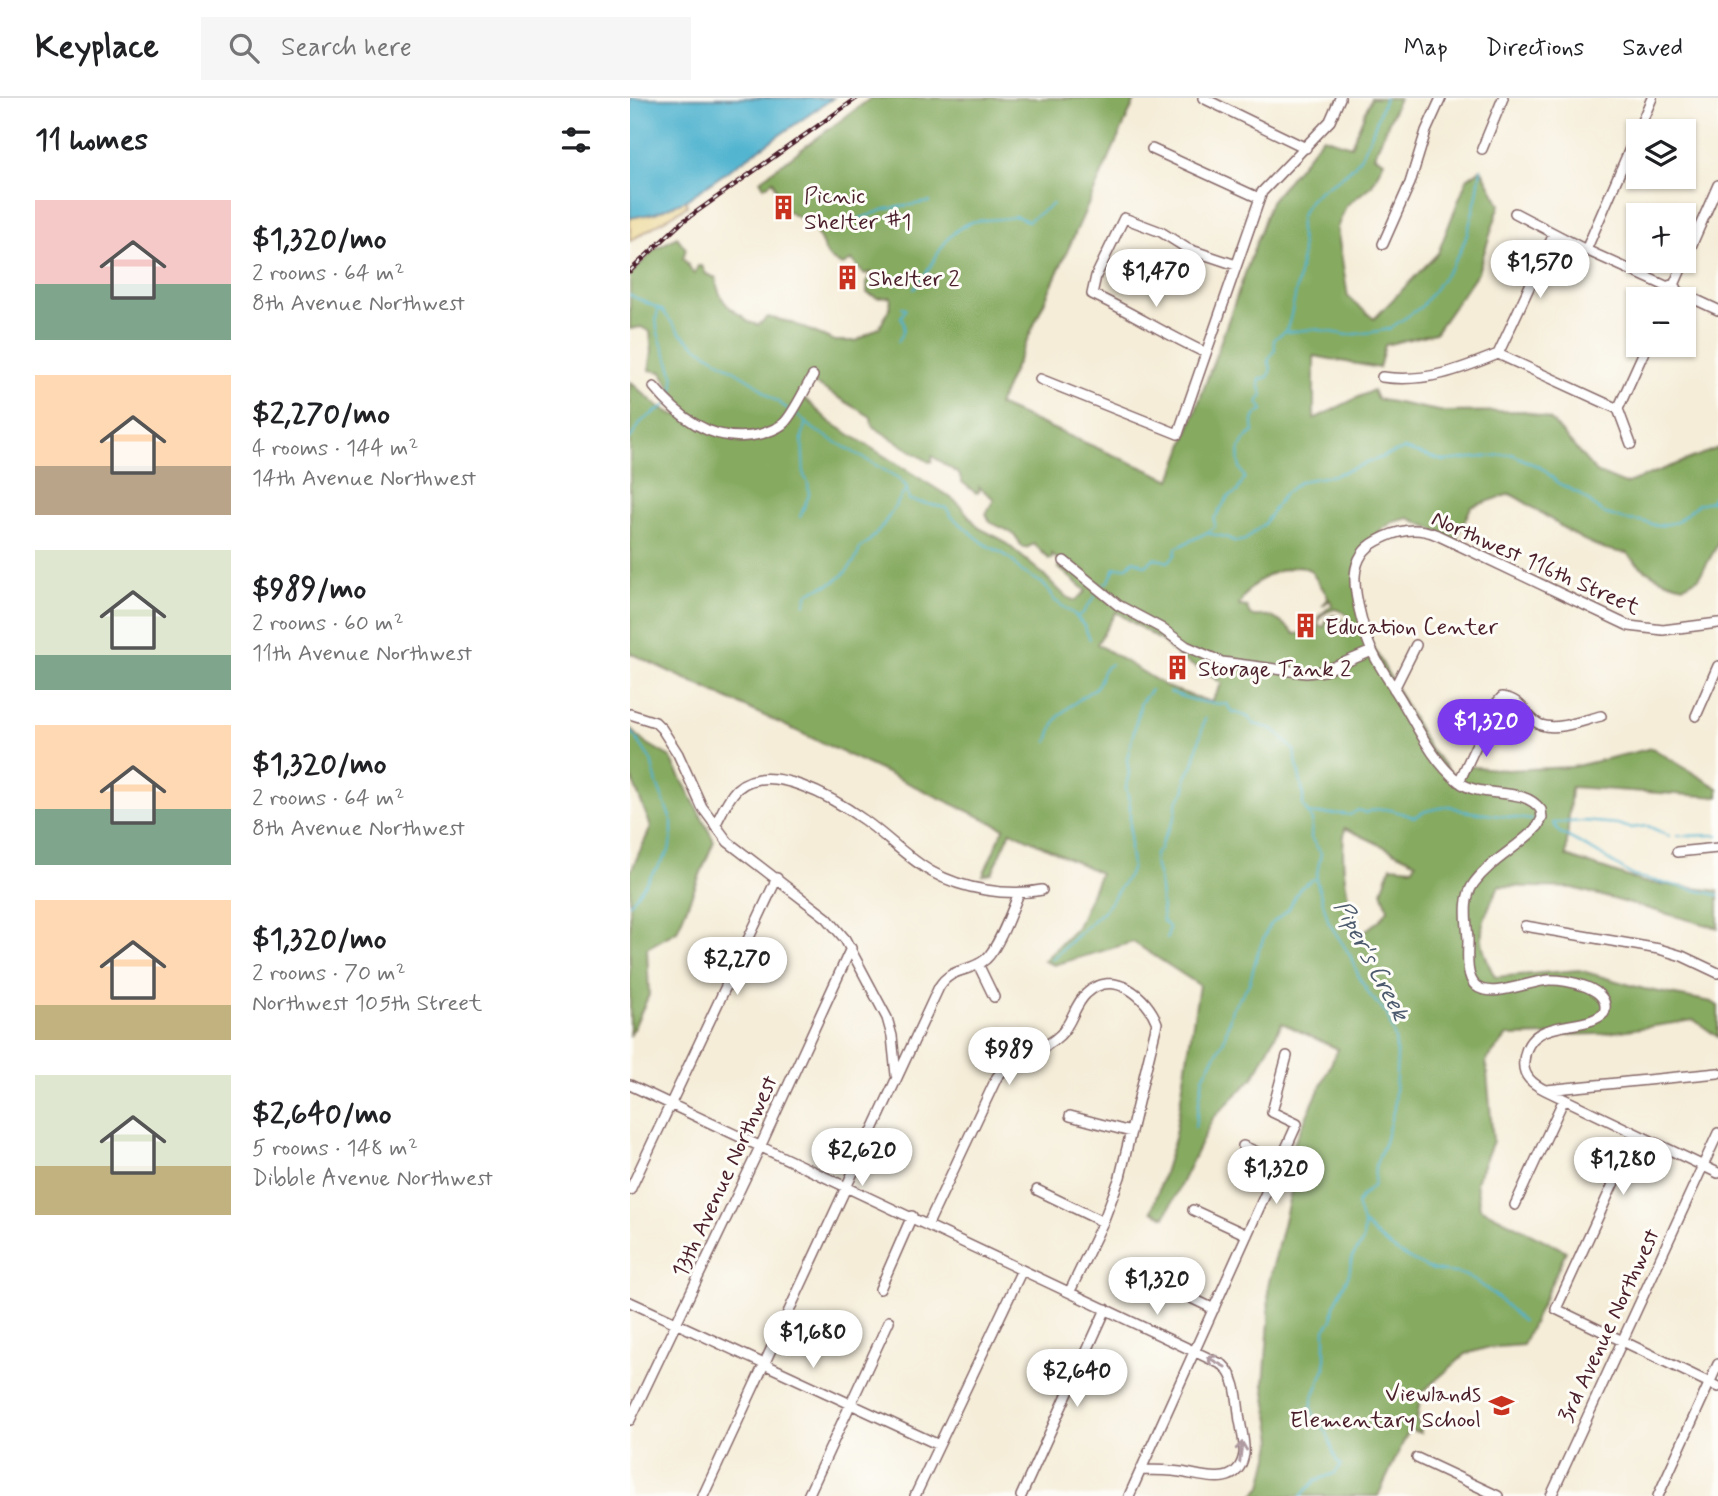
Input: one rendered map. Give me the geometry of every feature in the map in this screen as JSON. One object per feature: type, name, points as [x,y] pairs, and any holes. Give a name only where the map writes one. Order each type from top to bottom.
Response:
[{"type":"street","points":[[1203,98],[1306,148]]},
{"type":"street","points":[[1040,379],[1178,434],[1259,198],[1272,179],[1306,148],[1330,121],[1340,98]]},
{"type":"street","points":[[1383,244],[1410,183],[1426,131],[1441,98]]},
{"type":"street","points":[[1482,149],[1503,98]]},
{"type":"street","points":[[1586,250],[1653,98]]},
{"type":"street","points":[[1152,149],[1259,198]]},
{"type":"street","points":[[1673,287],[1718,185]]},
{"type":"street","points":[[1515,213],[1663,287]]},
{"type":"street","points":[[1206,353],[1169,337],[1132,313],[1092,294],[1096,276],[1124,218],[1161,232],[1188,248],[1236,265]]},
{"type":"street","points":[[1499,354],[1554,234]]},
{"type":"street","points":[[1696,301],[1718,310]]},
{"type":"street","points":[[1382,377],[1422,379],[1499,354],[1618,409]]},
{"type":"street","points":[[1631,444],[1618,409],[1642,357]]},
{"type":"street","points":[[654,387],[690,422],[710,432],[735,436],[756,435],[785,423],[813,376]]},
{"type":"street","name":"Northwest 116th Street","points":[[1459,782],[1429,748],[1372,651],[1355,587],[1357,564],[1369,545],[1392,533],[1411,529],[1426,531],[1629,626],[1663,630],[1718,623]]},
{"type":"street","points":[[1064,561],[1118,605],[1161,628],[1186,646],[1222,662],[1306,673],[1324,671],[1372,651]]},
{"type":"street","points":[[1394,689],[1416,645]]},
{"type":"street","points":[[1696,716],[1718,666]]},
{"type":"street","points":[[1601,716],[1544,726],[1533,719],[1518,702],[1502,697],[1495,705],[1459,782],[1480,792],[1527,798],[1536,804],[1542,814],[1541,822],[1534,831],[1484,872],[1469,892],[1466,913],[1469,967],[1473,983],[1479,988],[1489,990],[1539,981],[1560,981],[1596,991],[1605,1001],[1606,1009],[1600,1017],[1549,1028],[1534,1039],[1523,1062],[1532,1082],[1718,1173]]},
{"type":"street","points":[[634,715],[655,722],[667,734],[702,807],[733,846],[833,924],[851,948],[890,1027],[896,1077]]},
{"type":"street","points":[[715,826],[729,800],[741,786],[761,779],[782,779],[852,812],[940,876],[975,887],[1019,892],[1042,890]]},
{"type":"street","points":[[1676,852],[1718,848]]},
{"type":"street","points":[[630,1190],[777,878]]},
{"type":"street","points":[[703,1496],[942,982],[950,974],[978,964],[993,951],[1019,892]]},
{"type":"street","points":[[1525,926],[1659,950],[1682,956],[1718,973]]},
{"type":"street","name":"13th Avenue Northwest","points":[[630,1420],[851,948]]},
{"type":"street","points":[[978,964],[995,997]]},
{"type":"street","points":[[928,1224],[997,1077],[1006,1066],[1030,1055],[1062,1034],[1080,1001],[1096,986],[1122,984],[1146,1002],[1157,1023],[1120,1177],[1070,1291]]},
{"type":"street","points":[[1129,1496],[1297,1124],[1272,1112],[1287,1056]]},
{"type":"street","points":[[1545,1090],[1718,1073]]},
{"type":"street","points":[[630,1084],[1223,1365],[1233,1377],[1244,1450],[1243,1458],[1234,1471],[1218,1479],[1172,1471],[1142,1470]]},
{"type":"street","points":[[1515,1205],[1564,1099]]},
{"type":"street","points":[[1070,1116],[1131,1132]]},
{"type":"street","name":"3rd Avenue Northwest","points":[[1551,1496],[1718,1133]]},
{"type":"street","points":[[1636,1134],[1556,1308],[1714,1385]]},
{"type":"street","points":[[1243,1146],[1280,1162]]},
{"type":"street","points":[[1037,1191],[1102,1222]]},
{"type":"street","points":[[1193,1210],[1247,1235]]},
{"type":"street","points":[[880,1289],[912,1216]]},
{"type":"street","points":[[915,1496],[1022,1270]]},
{"type":"street","points":[[1158,1282],[1214,1309]]},
{"type":"street","points":[[630,1302],[939,1446]]},
{"type":"street","points":[[1021,1496],[1106,1309]]},
{"type":"street","points":[[808,1496],[889,1321]]},
{"type":"street","points":[[1658,1496],[1714,1385],[1718,1364]]},
{"type":"street","points":[[1417,1458],[1498,1496]]},
{"type":"green space","points":[[871,98],[1136,98],[998,405],[1171,480],[1271,201],[1323,137],[1351,146],[1371,98],[1399,98],[1374,156],[1384,161],[1372,185],[1346,206],[1337,228],[1348,297],[1374,319],[1438,253],[1467,179],[1481,169],[1500,204],[1478,272],[1435,333],[1385,345],[1379,368],[1314,356],[1314,419],[1373,390],[1377,399],[1444,412],[1525,411],[1551,420],[1596,472],[1625,484],[1718,448],[1718,544],[1699,578],[1684,586],[1653,574],[1627,553],[1610,550],[1580,538],[1510,494],[1471,507],[1456,540],[1409,518],[1393,522],[1381,530],[1364,551],[1355,569],[1366,634],[1429,748],[1459,782],[1466,766],[1507,770],[1572,767],[1652,748],[1718,788],[1718,797],[1571,787],[1566,856],[1643,882],[1718,891],[1718,928],[1573,888],[1499,886],[1482,931],[1484,952],[1495,977],[1579,970],[1644,989],[1712,1002],[1718,1006],[1718,1037],[1694,1020],[1601,1034],[1507,1036],[1486,1061],[1493,1141],[1476,1182],[1480,1208],[1566,1251],[1523,1345],[1486,1348],[1466,1354],[1421,1393],[1417,1419],[1421,1433],[1409,1430],[1378,1496],[1252,1496],[1262,1486],[1273,1440],[1264,1385],[1269,1321],[1268,1286],[1295,1176],[1284,1165],[1338,1049],[1282,1023],[1253,1078],[1213,1118],[1165,1217],[1152,1211],[1174,1141],[1199,985],[1133,942],[1054,965],[1044,961],[1077,927],[1100,873],[1011,831],[992,873],[983,875],[1004,828],[630,653],[630,382],[662,408],[684,416],[662,372],[649,370],[652,352],[650,332],[641,327],[630,329],[630,275],[655,249],[677,237],[686,249],[683,258],[694,274],[698,266],[702,266],[706,274],[716,278],[723,300],[748,322],[758,325],[768,317],[790,322],[835,341],[856,341],[880,327],[890,307],[891,297],[878,298],[867,293],[867,281],[871,272],[864,274],[852,260],[843,265],[831,259],[812,228],[775,204],[777,192],[773,181],[764,187],[760,180]],"holes":[[[814,383],[871,417],[872,426],[929,462],[932,461],[932,456],[959,474],[962,482],[976,493],[979,492],[979,487],[994,499],[986,514],[990,522],[1012,533],[1021,546],[1026,548],[1034,544],[1049,559],[1052,559],[1052,554],[1061,563],[1058,567],[1086,591],[1075,601],[1065,596],[1001,539],[979,528],[958,503],[830,422],[803,397]],[[1300,566],[1310,570],[1327,595],[1328,599],[1322,606],[1330,600],[1332,605],[1319,616],[1319,623],[1322,616],[1335,609],[1347,615],[1352,622],[1353,636],[1346,635],[1344,623],[1334,615],[1327,618],[1324,627],[1318,625],[1318,632],[1295,634],[1276,619],[1250,615],[1247,607],[1239,606],[1243,597],[1256,583]],[[1116,612],[1163,642],[1180,658],[1222,683],[1211,702],[1169,688],[1097,644]],[[1345,828],[1416,862],[1413,868],[1391,866],[1382,891],[1388,909],[1380,920],[1359,935],[1348,895],[1343,855]]]},
{"type":"green space","points":[[630,728],[643,741],[670,757],[714,841],[677,931],[647,948],[649,995],[630,1036],[630,873],[651,827],[630,774]]},
{"type":"sand","points":[[686,200],[687,206],[630,241],[630,218],[655,213]]},
{"type":"water","points":[[630,98],[833,98],[686,200],[655,213],[630,218]]},
{"type":"waterway","points":[[1206,533],[1215,527],[1214,519],[1228,497],[1237,492],[1245,477],[1239,465],[1239,453],[1244,441],[1254,432],[1255,416],[1263,410],[1258,402],[1263,395],[1260,379],[1268,377],[1271,368],[1268,361],[1275,349],[1274,340],[1286,330],[1291,316],[1302,257],[1302,213],[1319,191],[1346,174],[1359,160],[1385,98]]},
{"type":"waterway","points":[[1287,332],[1315,329],[1347,335],[1373,332],[1389,329],[1421,307],[1460,252],[1467,235],[1481,169]]},
{"type":"waterway","points":[[856,220],[886,209],[929,202]]},
{"type":"waterway","points":[[914,289],[945,242],[961,227],[976,221],[1015,216],[1028,221],[1053,204]]},
{"type":"waterway","points":[[832,233],[851,222]]},
{"type":"waterway","name":"Piper's Creek","points":[[630,295],[662,310],[680,333],[697,347],[756,384],[788,409]]},
{"type":"waterway","points":[[898,342],[904,327],[901,317],[906,309],[902,307]]},
{"type":"waterway","points":[[658,310],[658,333],[673,378],[669,400]]},
{"type":"waterway","points":[[630,439],[642,421],[666,405]]},
{"type":"waterway","name":"Piper's Creek","points":[[796,414],[815,430],[898,478],[906,486],[909,500],[946,508],[952,517],[986,545],[1002,553],[1021,571],[1042,583],[1054,600],[1074,614],[1090,639]]},
{"type":"waterway","points":[[800,517],[809,495],[808,482],[804,476],[802,438],[805,424]]},
{"type":"waterway","points":[[1104,584],[1109,581],[1115,568],[1127,567],[1134,560],[1146,566],[1154,558],[1168,562],[1175,555],[1176,548],[1206,533],[1236,542],[1245,540],[1264,524],[1284,494],[1301,481],[1335,475],[1404,449],[1444,461],[1512,454],[1543,469],[1558,483],[1580,494],[1603,513],[1658,526],[1677,522],[1698,504],[1711,501],[1718,487]]},
{"type":"waterway","points":[[805,604],[808,593],[830,584],[849,569],[860,548],[880,529],[906,490]]},
{"type":"waterway","points":[[1078,616],[1095,596]]},
{"type":"waterway","points":[[1048,742],[1058,718],[1096,687],[1103,672],[1111,664]]},
{"type":"waterway","points":[[1051,960],[1106,908],[1130,873],[1132,866],[1130,805],[1126,787],[1129,773],[1127,759],[1141,702],[1151,690]]},
{"type":"waterway","name":"Piper's Creek","points":[[1170,692],[1197,701],[1227,704],[1231,711],[1248,717],[1254,724],[1273,729],[1294,750],[1303,805],[1312,820],[1311,838],[1321,853],[1316,879],[1329,923],[1350,955],[1369,994],[1387,1014],[1395,1039],[1397,1057],[1394,1108],[1375,1166],[1374,1185],[1357,1204],[1364,1227],[1363,1241],[1352,1257],[1349,1274],[1334,1306],[1332,1320],[1325,1329],[1325,1369],[1311,1407],[1327,1433],[1336,1460],[1341,1465],[1335,1473],[1315,1481],[1301,1496]]},
{"type":"waterway","points":[[1167,939],[1169,927],[1163,921],[1159,878],[1154,860],[1173,821],[1176,803],[1185,790],[1186,777],[1193,765],[1205,718]]},
{"type":"waterway","points":[[630,729],[651,760],[672,822],[669,851],[630,904]]},
{"type":"waterway","points":[[1308,813],[1350,815],[1358,810],[1366,813],[1384,809],[1414,817],[1426,811],[1450,806],[1463,811],[1532,820]]},
{"type":"waterway","points":[[1669,836],[1648,826],[1630,828],[1584,821],[1553,823],[1559,832],[1633,876],[1718,895]]},
{"type":"waterway","points":[[1677,836],[1718,835]]},
{"type":"waterway","points":[[1195,1127],[1203,1077],[1224,1040],[1232,1009],[1249,984],[1269,926],[1288,910],[1300,888],[1314,879]]},
{"type":"waterway","points":[[1365,1225],[1388,1245],[1415,1262],[1434,1270],[1462,1274],[1474,1280],[1496,1296],[1522,1321]]},
{"type":"railway","points":[[630,271],[682,222],[857,98]]},
{"type":"place","name":"Picnic Shelter #1","points":[[784,208]]},
{"type":"place","name":"Shelter 2","points":[[848,278]]},
{"type":"place","name":"Education Center","points":[[1305,626]]},
{"type":"place","name":"Storage Tank 2","points":[[1178,668]]},
{"type":"place","name":"Viewlands Elementary School","points":[[1501,1406]]}]
